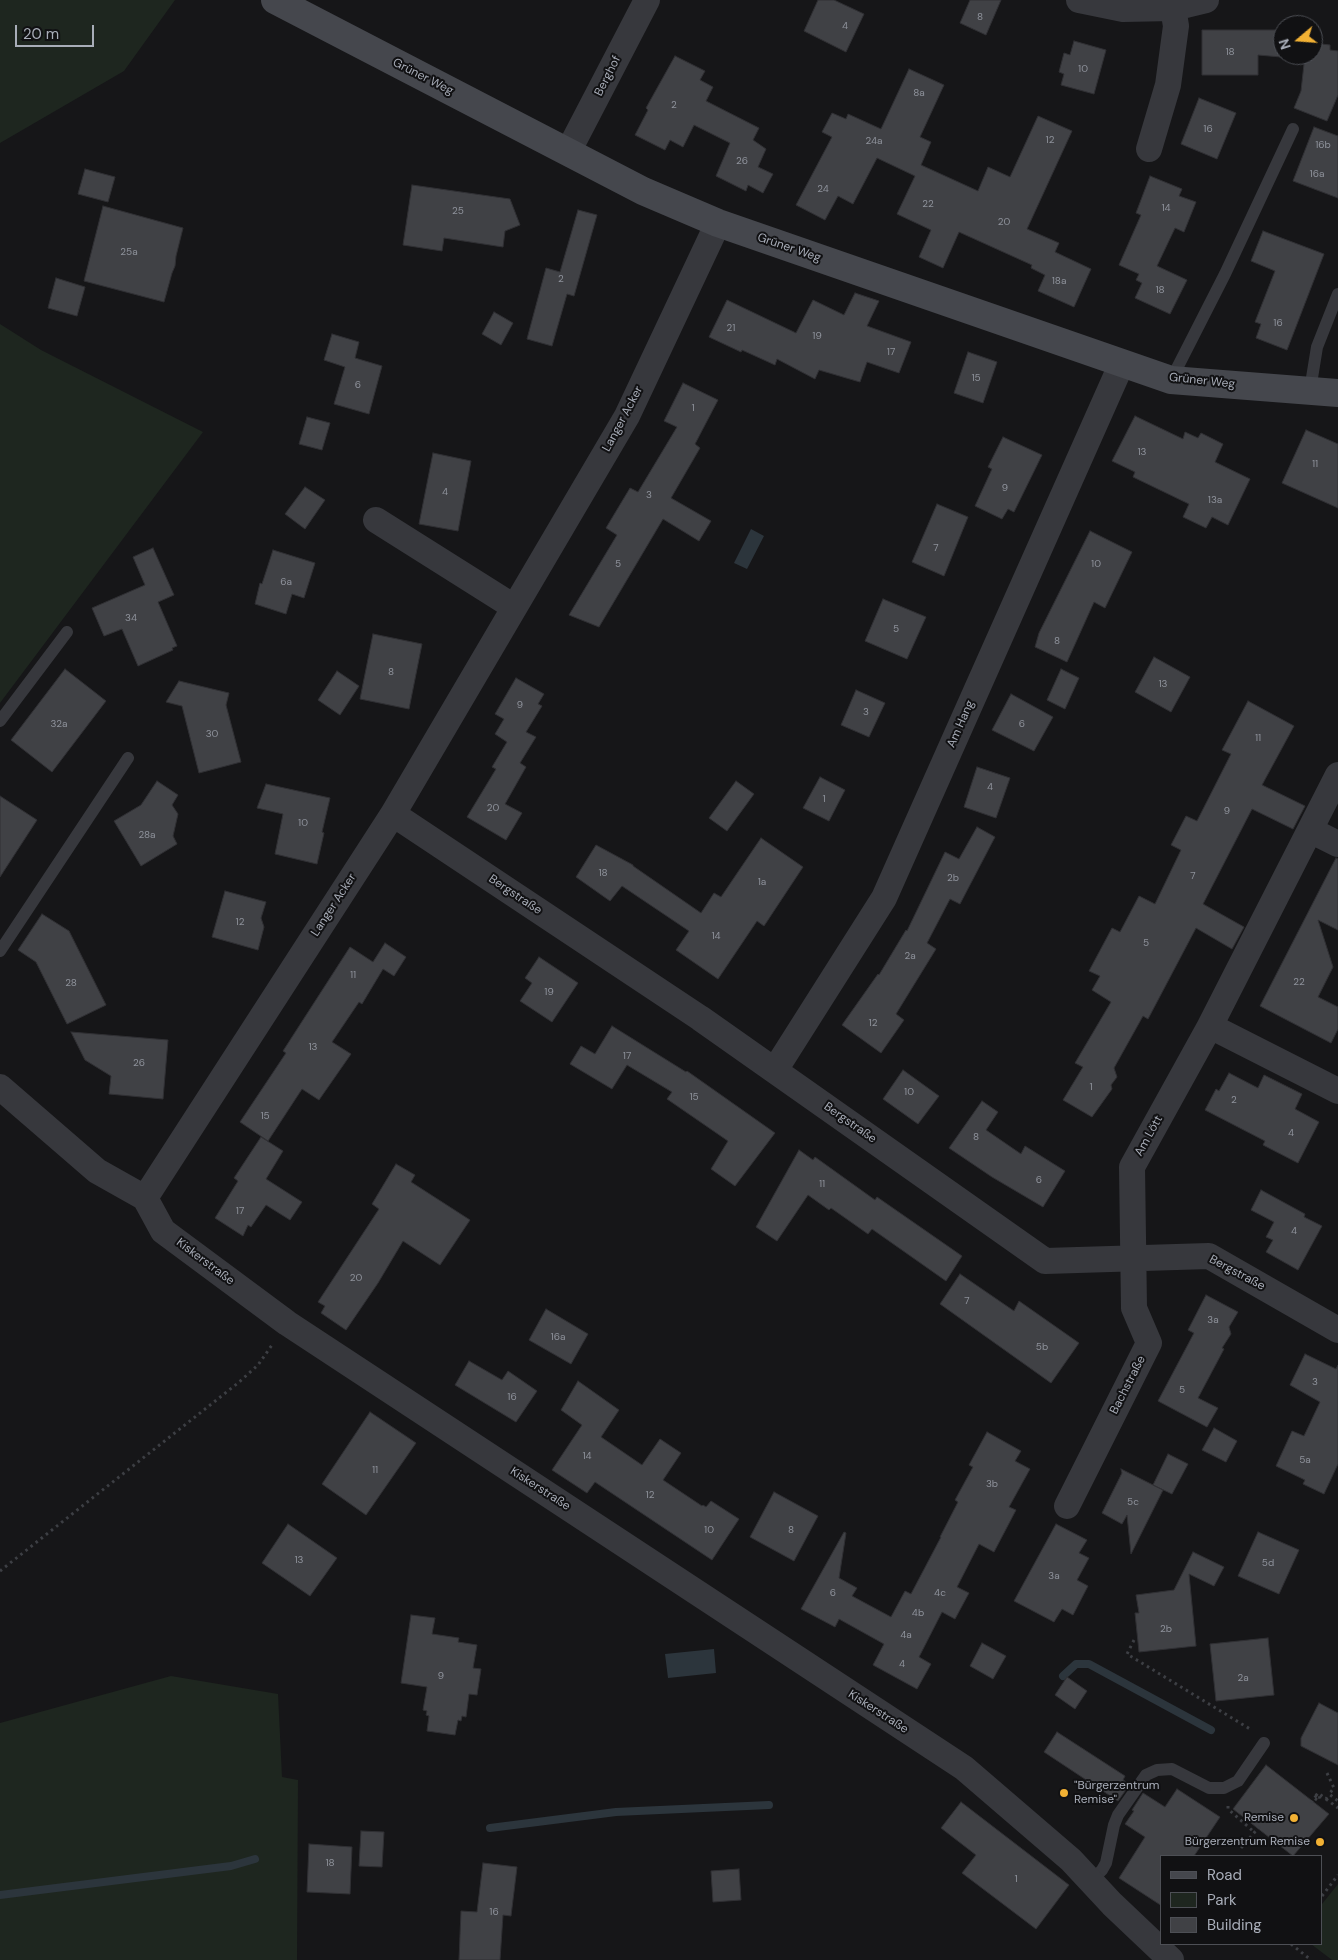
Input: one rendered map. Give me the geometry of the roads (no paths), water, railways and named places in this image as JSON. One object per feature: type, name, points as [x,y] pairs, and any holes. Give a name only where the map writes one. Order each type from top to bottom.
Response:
[{"type":"street","name":"Grüner Weg","points":[[275,0],[643,191],[718,223],[1171,380],[1338,392]]},
{"type":"street","name":"Berghof","points":[[568,152],[647,0]]},
{"type":"street","points":[[1079,0],[1123,9],[1173,8],[1206,0]]},
{"type":"street","points":[[1149,149],[1168,85],[1176,26],[1173,8]]},
{"type":"street","name":"Langer Acker","points":[[145,1198],[393,814],[627,416],[718,223]]},
{"type":"street","name":"Am Hang","points":[[775,1070],[884,898],[1122,363]]},
{"type":"street","points":[[376,520],[514,607]]},
{"type":"street","name":"Am Lött","points":[[1132,1258],[1132,1167],[1210,1026],[1338,776]]},
{"type":"street","name":"Bergstraße","points":[[393,814],[700,1018],[1045,1261],[1209,1256],[1338,1330]]},
{"type":"street","points":[[1310,830],[1338,844]]},
{"type":"street","points":[[1210,1026],[1338,1091]]},
{"type":"street","points":[[0,1087],[97,1171],[145,1198]]},
{"type":"street","name":"Kiskerstraße","points":[[145,1198],[163,1231],[287,1324],[964,1768],[1064,1854],[1112,1904],[1171,1960]]},
{"type":"street","name":"Bachstraße","points":[[1067,1506],[1149,1344],[1134,1308],[1132,1258]]},
{"type":"lane","points":[[1171,380],[1225,274],[1293,129]]},
{"type":"lane","points":[[1310,390],[1316,347],[1338,294]]},
{"type":"lane","points":[[0,721],[68,632]]},
{"type":"lane","points":[[0,951],[128,758]]},
{"type":"lane","points":[[1091,1881],[1106,1863],[1118,1815],[1146,1775],[1157,1770],[1172,1769],[1209,1788],[1224,1788],[1238,1781],[1264,1743]]},
{"type":"waterway","points":[[1063,1676],[1076,1664],[1089,1664],[1211,1730]]},
{"type":"waterway","points":[[490,1828],[616,1812],[769,1805]]},
{"type":"waterway","points":[[0,1895],[231,1866],[255,1859]]},
{"type":"place","name":"\"Bürgerzentrum Remise\"","points":[[1064,1793]]},
{"type":"place","name":"Remise","points":[[1294,1818]]},
{"type":"place","name":"Bürgerzentrum Remise","points":[[1320,1842]]}]
